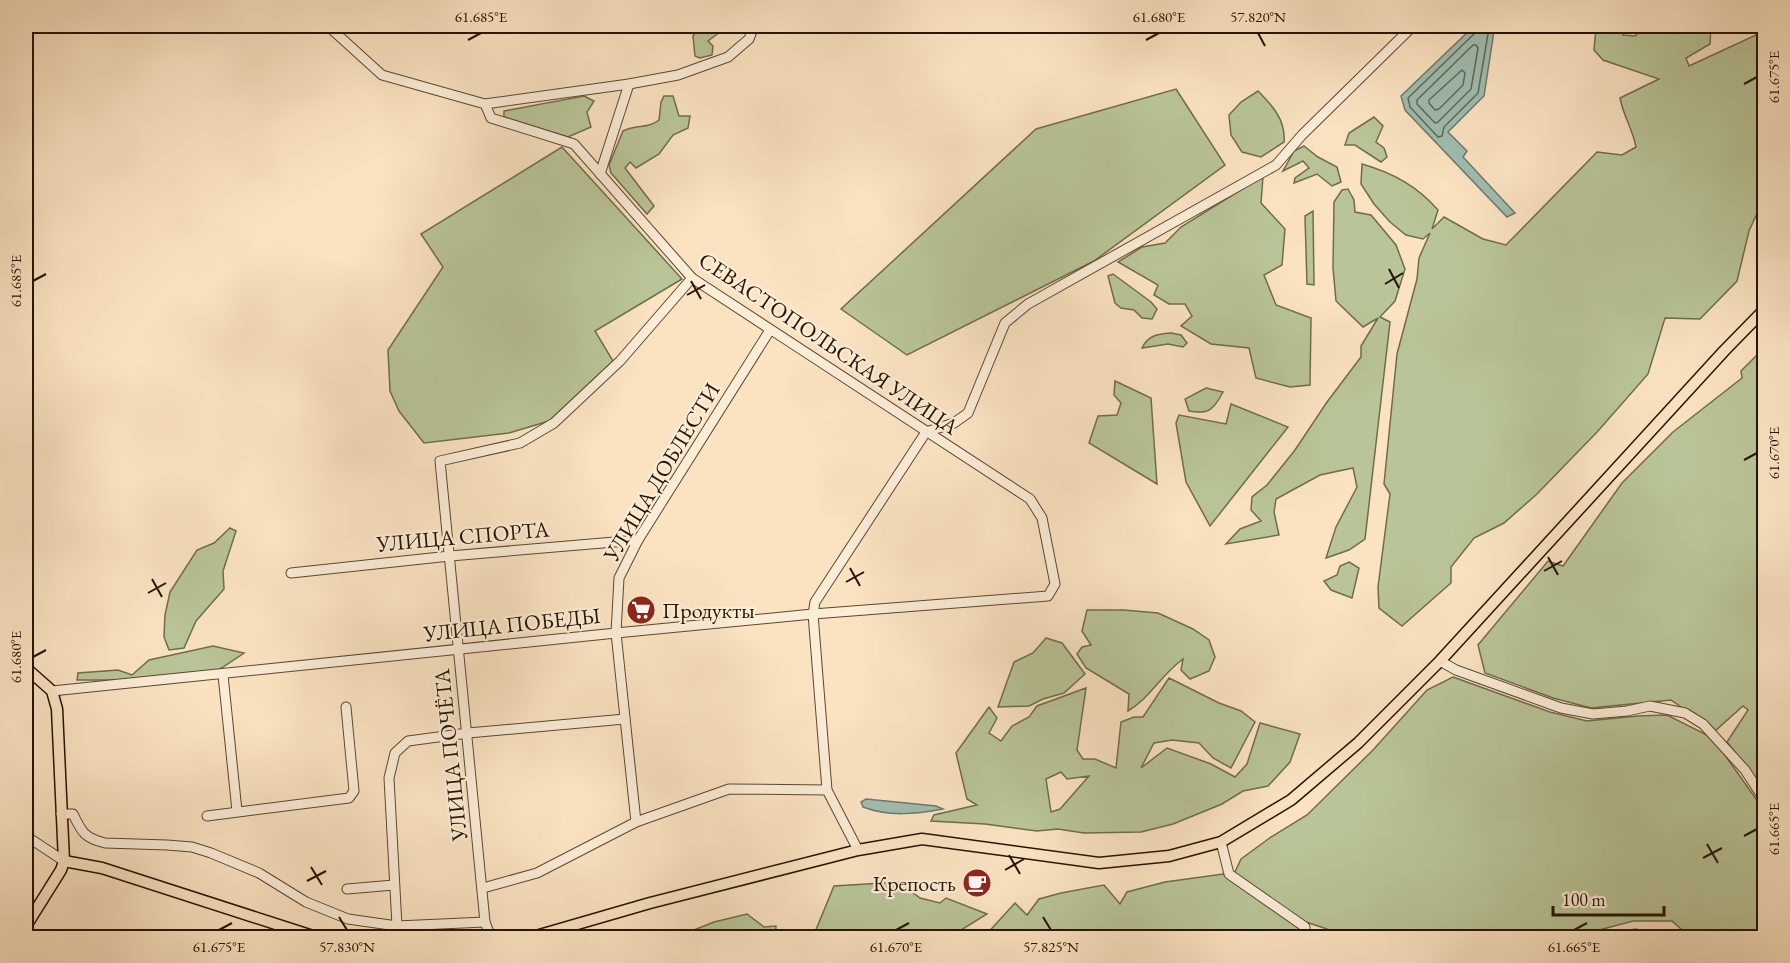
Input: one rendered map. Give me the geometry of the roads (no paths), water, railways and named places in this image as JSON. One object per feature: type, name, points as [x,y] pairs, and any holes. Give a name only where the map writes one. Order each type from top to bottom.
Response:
[{"type":"main road","points":[[530,938],[650,903],[858,850],[922,839],[1099,863],[1169,856],[1221,842],[1292,800],[1358,743],[1440,661],[1764,310]]},
{"type":"main road","points":[[26,668],[52,691],[57,709],[64,861],[62,870],[26,926]]},
{"type":"main road","points":[[64,861],[102,868],[319,938]]},
{"type":"street","points":[[328,26],[382,75],[485,104],[678,75],[728,57],[749,39],[754,26]]},
{"type":"street","points":[[858,850],[827,790],[813,614],[815,602],[926,432],[954,423],[968,413],[1005,324],[1029,304],[1275,165],[1302,135],[1413,26]]},
{"type":"street","points":[[600,174],[630,84]]},
{"type":"street","name":"СЕВАСТОПОЛЬСКАЯ УЛИЦА","points":[[485,104],[491,118],[574,144],[692,278],[1030,499],[1042,518],[1054,584],[1048,596]]},
{"type":"street","name":"УЛИЦА ПОЧЁТА","points":[[491,938],[485,922],[440,460],[520,443],[554,423],[620,362],[692,278]]},
{"type":"street","name":"УЛИЦА ДОБЛЕСТИ","points":[[636,822],[616,633],[620,578],[638,540],[770,330]]},
{"type":"street","name":"УЛИЦА СПОРТА","points":[[291,573],[450,556],[638,540]]},
{"type":"street","name":"УЛИЦА ПОБЕДЫ","points":[[52,691],[813,614],[1048,596]]},
{"type":"street","points":[[1440,661],[1456,670],[1561,708],[1593,714],[1628,711],[1650,706],[1685,713],[1703,723],[1745,770],[1764,799]]},
{"type":"street","points":[[223,675],[237,811]]},
{"type":"street","points":[[207,816],[349,798],[354,791],[346,707]]},
{"type":"street","points":[[397,926],[389,778],[395,753],[408,741],[468,733],[625,719]]},
{"type":"street","points":[[483,888],[537,873],[636,822],[729,789],[827,790]]},
{"type":"street","points":[[61,814],[73,814],[84,835],[91,840],[105,843],[192,847],[211,853],[259,873],[306,902],[348,919],[397,926],[485,922]]},
{"type":"street","points":[[26,836],[64,861]]},
{"type":"street","points":[[1221,842],[1229,874],[1305,927],[1306,938]]},
{"type":"street","points":[[347,889],[394,885]]},
{"type":"water","points":[[1474,26],[1489,26],[1494,31],[1484,96],[1448,132],[1467,151],[1463,157],[1515,213],[1507,217],[1405,110],[1401,96]]},
{"type":"water","points":[[866,799],[936,806],[943,809],[913,813],[883,812],[863,807],[861,802]]},
{"type":"water","points":[[1635,929],[1669,937],[1596,937]]},
{"type":"place","name":"Продукты","points":[[641,610]]},
{"type":"place","name":"Крепость","points":[[977,883]]}]
